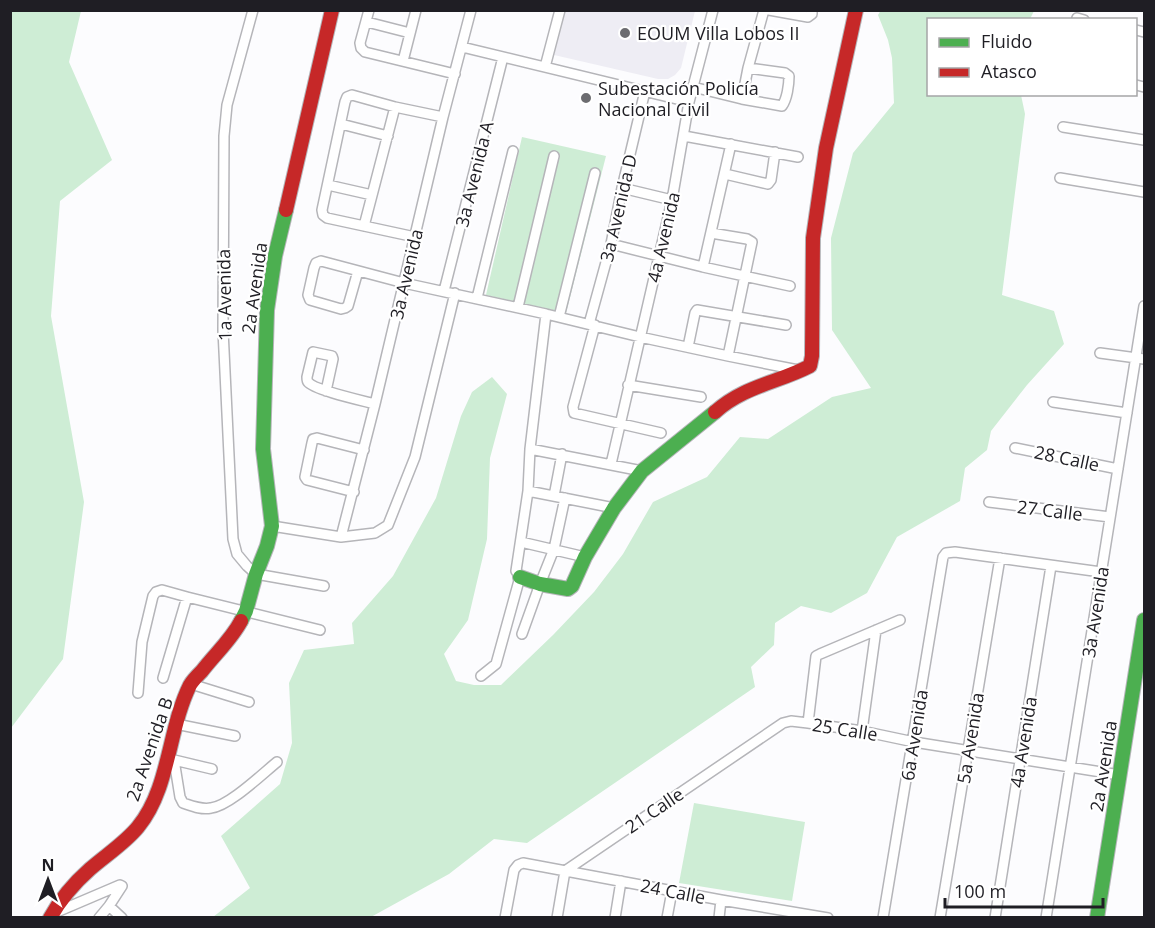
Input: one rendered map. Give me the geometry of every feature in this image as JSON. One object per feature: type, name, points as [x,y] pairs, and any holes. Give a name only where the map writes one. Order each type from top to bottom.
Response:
[{"type":"street","name":"1a Avenida","points":[[253,10],[224,121],[223,330],[233,539],[237,554],[256,574]]},
{"type":"street","name":"2a Avenida","points":[[256,574],[272,526],[263,449],[267,310],[275,256],[332,10]]},
{"type":"street","points":[[369,10],[360,43],[365,52],[455,74]]},
{"type":"street","points":[[403,61],[416,10]]},
{"type":"street","name":"3a Avenida","points":[[341,537],[354,492],[443,117],[471,10]]},
{"type":"street","points":[[545,67],[560,10]]},
{"type":"street","points":[[742,99],[764,10]]},
{"type":"street","points":[[769,10],[808,17],[812,14],[812,10]]},
{"type":"street","points":[[546,314],[530,449],[528,491],[516,571],[520,578],[568,589],[572,586],[585,557],[614,508],[642,471],[728,401],[746,391],[810,366],[813,238],[826,148],[856,10]]},
{"type":"street","name":"4a Avenida","points":[[611,464],[672,200],[689,102],[713,11]]},
{"type":"street","points":[[367,22],[410,33]]},
{"type":"street","points":[[462,47],[689,102]]},
{"type":"street","name":"3a Avenida A","points":[[444,291],[503,57]]},
{"type":"street","points":[[693,87],[782,106],[789,76],[785,73],[748,68]]},
{"type":"street","name":"3a Avenida D","points":[[619,424],[574,413],[573,407],[645,91]]},
{"type":"street","points":[[415,237],[327,218],[323,215],[322,210],[347,97],[352,95],[443,117]]},
{"type":"street","points":[[364,226],[395,106]]},
{"type":"street","points":[[341,124],[388,136]]},
{"type":"street","points":[[1063,127],[1144,140]]},
{"type":"street","points":[[684,136],[798,157]]},
{"type":"street","points":[[703,267],[731,144]]},
{"type":"street","points":[[477,298],[513,151]]},
{"type":"street","points":[[725,174],[768,184],[771,180],[775,152]]},
{"type":"street","points":[[518,308],[554,156]]},
{"type":"street","points":[[559,317],[595,174]]},
{"type":"street","points":[[1059,177],[1144,192]]},
{"type":"street","points":[[328,185],[372,195]]},
{"type":"street","points":[[622,188],[672,200]]},
{"type":"street","points":[[711,233],[747,239],[752,242],[728,356]]},
{"type":"street","points":[[611,244],[790,286]]},
{"type":"street","points":[[358,271],[348,306],[345,308],[341,309],[310,300],[308,295],[314,268],[316,263],[321,261],[404,283],[640,337],[802,370]]},
{"type":"street","points":[[272,526],[341,537],[375,532],[388,525],[415,457],[455,293]]},
{"type":"street","name":"3a Avenida","points":[[1046,918],[1127,413],[1140,359],[1144,306]]},
{"type":"street","points":[[687,347],[697,310],[786,325]]},
{"type":"street","points":[[1100,353],[1140,359]]},
{"type":"street","points":[[628,385],[701,397]]},
{"type":"street","points":[[326,391],[375,404]]},
{"type":"street","points":[[1053,402],[1127,413]]},
{"type":"street","points":[[619,424],[661,433]]},
{"type":"street","points":[[354,492],[307,480],[305,477],[312,443],[317,438],[364,450]]},
{"type":"street","name":"28 Calle","points":[[1015,448],[1118,469]]},
{"type":"street","points":[[530,449],[642,471]]},
{"type":"street","points":[[554,496],[562,454]]},
{"type":"street","points":[[528,491],[614,508]]},
{"type":"street","points":[[522,634],[554,549],[565,498]]},
{"type":"street","name":"27 Calle","points":[[989,502],[1110,518]]},
{"type":"street","points":[[521,542],[585,557]]},
{"type":"street","name":"6a Avenida","points":[[884,918],[943,557],[946,553],[955,552],[1000,558]]},
{"type":"street","points":[[1000,558],[1101,572]]},
{"type":"street","name":"5a Avenida","points":[[940,918],[1000,558]]},
{"type":"street","name":"4a Avenida","points":[[995,918],[1051,566]]},
{"type":"street","points":[[256,574],[324,586]]},
{"type":"street","name":"2a Avenida B","points":[[51,916],[59,901],[70,888],[139,826],[158,792],[170,759],[176,723],[191,684],[234,634],[246,611],[256,574]]},
{"type":"street","points":[[481,676],[496,664],[520,578]]},
{"type":"street","points":[[138,693],[142,642],[153,596],[156,592],[162,590],[320,630]]},
{"type":"street","points":[[163,678],[187,597]]},
{"type":"street","points":[[808,723],[816,656],[900,620]]},
{"type":"street","name":"2a Avenida","points":[[1097,918],[1144,620]]},
{"type":"street","points":[[862,731],[876,630]]},
{"type":"street","points":[[191,684],[249,702]]},
{"type":"street","name":"25 Calle","points":[[783,723],[791,721],[862,731],[1120,775]]},
{"type":"street","points":[[176,723],[235,736]]},
{"type":"street","name":"21 Calle","points":[[565,871],[783,723]]},
{"type":"street","points":[[212,769],[170,759],[183,803],[207,809],[216,807],[233,798],[276,762]]},
{"type":"street","name":"24 Calle","points":[[505,918],[514,870],[518,865],[524,863],[721,900],[775,913],[827,917]]},
{"type":"street","points":[[557,918],[565,871]]},
{"type":"street","points":[[615,918],[621,881]]},
{"type":"street","points":[[51,916],[122,886],[99,918]]},
{"type":"street","points":[[668,918],[672,891]]},
{"type":"street","points":[[718,918],[721,900]]},
{"type":"street","points":[[109,906],[122,918]]},
{"type":"shaded area","name":"EOUM Villa Lobos II","points":[[565,10],[695,11],[681,68],[668,79],[658,79],[554,55]]},
{"type":"green space","points":[[11,10],[81,11],[69,62],[112,160],[60,201],[51,316],[84,502],[63,659],[11,728]]},
{"type":"green space","points":[[881,10],[1034,11],[1030,18],[927,18],[927,96],[1021,96],[1025,114],[1002,295],[1054,311],[1064,344],[1027,385],[991,431],[987,450],[965,468],[960,501],[897,537],[867,593],[831,613],[801,606],[775,623],[774,645],[751,667],[755,687],[527,843],[494,839],[449,874],[371,917],[213,917],[250,888],[221,836],[280,784],[292,743],[289,683],[304,650],[354,644],[352,623],[393,576],[436,498],[461,416],[472,392],[492,377],[507,394],[490,458],[487,539],[468,620],[444,654],[456,681],[474,685],[501,685],[594,592],[623,554],[653,502],[707,477],[740,437],[768,439],[832,397],[871,388],[832,330],[831,238],[853,153],[894,103],[892,58],[878,15]]},
{"type":"green space","points":[[522,137],[606,156],[566,313],[486,295]]},
{"type":"green space","points":[[694,803],[805,822],[792,901],[679,883]]},
{"type":"traffic: fast","points":[[241,621],[272,526],[263,449],[267,310],[275,256],[286,210]]},
{"type":"traffic: fast","points":[[520,577],[540,584],[568,589],[572,586],[585,557],[614,508],[642,471],[715,412]]},
{"type":"traffic: fast","points":[[1097,918],[1144,620]]},
{"type":"traffic: jam","points":[[286,210],[332,10]]},
{"type":"traffic: jam","points":[[715,412],[737,396],[810,366],[813,238],[826,148],[856,10]]},
{"type":"traffic: jam","points":[[50,918],[73,886],[127,838],[149,812],[163,777],[177,720],[190,685],[228,641],[241,621]]},
{"type":"place","name":"EOUM Villa Lobos II","points":[[625,33]]},
{"type":"place","name":"Subestación Policía Nacional Civil","points":[[586,98]]}]
